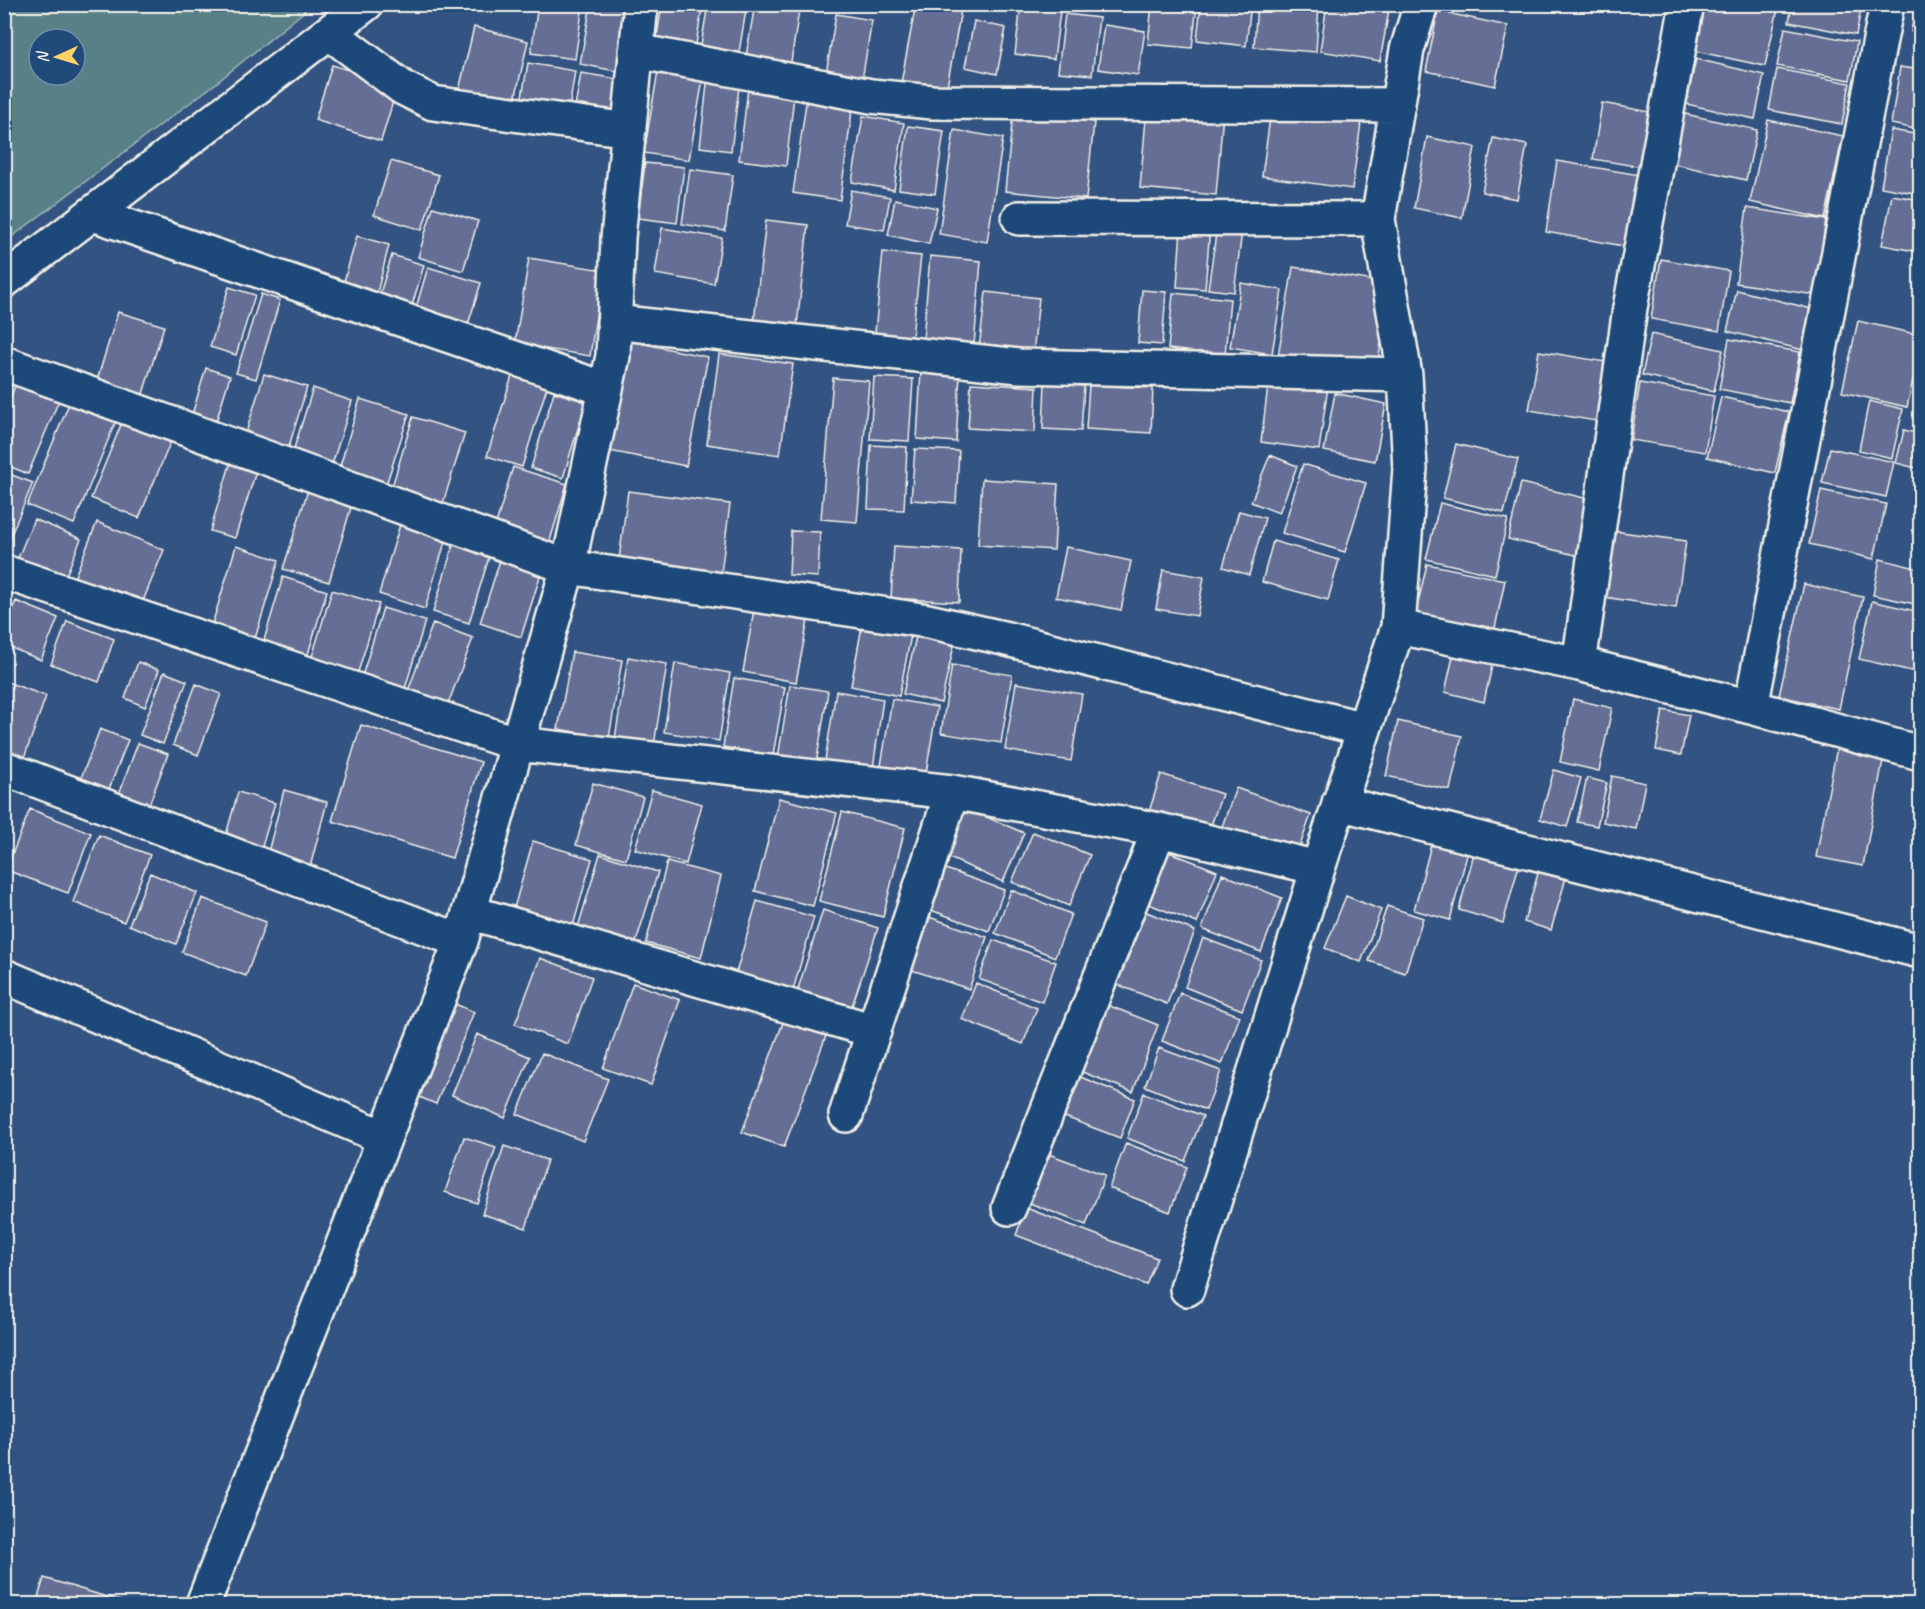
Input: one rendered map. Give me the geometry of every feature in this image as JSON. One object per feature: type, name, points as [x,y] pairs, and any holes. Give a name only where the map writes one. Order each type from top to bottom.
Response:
[{"type":"street","points":[[4,281],[366,4]]},
{"type":"street","points":[[203,1605],[465,926],[568,567],[613,356],[618,238],[641,4]]},
{"type":"street","points":[[1187,1289],[1318,868],[1398,627],[1410,469],[1405,375],[1378,219],[1407,50],[1421,4]]},
{"type":"street","points":[[1579,664],[1630,308],[1687,4]]},
{"type":"street","points":[[1750,707],[1887,4]]},
{"type":"street","points":[[330,33],[403,88],[433,103],[629,130]]},
{"type":"street","points":[[636,51],[871,96],[932,102],[1398,105]]},
{"type":"street","points":[[93,214],[605,389]]},
{"type":"street","points":[[1019,218],[1378,219]]},
{"type":"street","points":[[614,322],[1018,366],[1405,375]]},
{"type":"street","points":[[4,363],[568,567],[928,621],[1364,729]]},
{"type":"street","points":[[4,572],[518,744],[952,792],[1159,830],[1318,868]]},
{"type":"street","points":[[1398,627],[1579,664],[1920,753]]},
{"type":"street","points":[[4,768],[465,926],[873,1031]]},
{"type":"street","points":[[846,1115],[952,792]]},
{"type":"street","points":[[1339,803],[1920,951]]},
{"type":"street","points":[[1009,1208],[1159,830]]},
{"type":"street","points":[[4,976],[383,1137]]},
{"type":"green space","points":[[5,4],[312,4],[215,84],[5,242]]},
{"type":"building","points":[[538,4],[583,4],[575,59],[531,53]]},
{"type":"building","points":[[591,4],[638,4],[626,73],[580,64]]},
{"type":"building","points":[[662,4],[703,4],[695,50],[656,43]]},
{"type":"building","points":[[708,4],[747,4],[738,58],[700,51]]},
{"type":"building","points":[[755,4],[800,4],[790,68],[745,62]]},
{"type":"building","points":[[916,4],[962,5],[946,92],[901,83]]},
{"type":"building","points":[[1021,4],[1061,4],[1054,59],[1015,54]]},
{"type":"building","points":[[1152,4],[1197,4],[1192,48],[1148,44]]},
{"type":"building","points":[[1201,4],[1251,4],[1246,46],[1197,40]]},
{"type":"building","points":[[1257,4],[1319,4],[1316,52],[1254,47]]},
{"type":"building","points":[[1327,4],[1390,4],[1380,61],[1320,51]]},
{"type":"building","points":[[1705,4],[1759,4],[1778,9],[1765,66],[1695,51]]},
{"type":"building","points":[[1792,4],[1862,4],[1856,35],[1789,22]]},
{"type":"building","points":[[1916,4],[1920,4],[1920,34],[1911,32]]},
{"type":"building","points":[[1438,11],[1508,26],[1495,86],[1426,71]]},
{"type":"building","points":[[836,14],[872,20],[862,80],[826,74]]},
{"type":"building","points":[[1065,14],[1099,18],[1092,75],[1058,72]]},
{"type":"building","points":[[974,21],[1006,28],[997,74],[965,67]]},
{"type":"building","points":[[1104,25],[1145,31],[1138,75],[1098,69]]},
{"type":"building","points":[[474,27],[528,41],[511,117],[456,103]]},
{"type":"building","points":[[1785,28],[1857,42],[1850,80],[1777,66]]},
{"type":"building","points":[[1696,59],[1764,75],[1755,119],[1686,104]]},
{"type":"building","points":[[528,63],[575,71],[566,128],[518,119]]},
{"type":"building","points":[[332,65],[398,85],[381,141],[315,120]]},
{"type":"building","points":[[1900,67],[1920,70],[1920,130],[1891,124]]},
{"type":"building","points":[[1777,69],[1850,83],[1842,124],[1769,110]]},
{"type":"building","points":[[658,71],[703,79],[689,160],[644,153]]},
{"type":"building","points":[[581,73],[624,80],[613,142],[570,135]]},
{"type":"building","points":[[708,75],[740,79],[731,151],[700,147]]},
{"type":"building","points":[[749,81],[795,87],[786,166],[739,160]]},
{"type":"building","points":[[1148,95],[1224,102],[1216,195],[1140,188]]},
{"type":"building","points":[[807,96],[853,103],[840,200],[793,193]]},
{"type":"building","points":[[1273,96],[1363,108],[1352,189],[1262,176]]},
{"type":"building","points":[[1602,103],[1650,112],[1641,167],[1593,159]]},
{"type":"building","points":[[1681,113],[1757,130],[1746,180],[1670,163]]},
{"type":"building","points":[[1013,114],[1094,122],[1086,199],[1005,191]]},
{"type":"building","points":[[863,116],[904,123],[894,190],[852,182]]},
{"type":"building","points":[[1768,120],[1843,136],[1825,219],[1750,202]]},
{"type":"building","points":[[908,126],[944,131],[935,194],[899,189]]},
{"type":"building","points":[[954,130],[1003,138],[987,242],[939,234]]},
{"type":"building","points":[[1891,130],[1920,135],[1920,194],[1881,187]]},
{"type":"building","points":[[1427,137],[1475,147],[1462,218],[1414,208]]},
{"type":"building","points":[[1493,138],[1527,145],[1517,199],[1482,192]]},
{"type":"building","points":[[391,161],[439,175],[422,230],[374,215]]},
{"type":"building","points":[[1557,161],[1640,175],[1629,247],[1546,232]]},
{"type":"building","points":[[645,163],[684,167],[677,223],[638,218]]},
{"type":"building","points":[[690,169],[733,175],[725,231],[682,224]]},
{"type":"building","points":[[851,190],[890,197],[884,230],[845,224]]},
{"type":"building","points":[[1892,195],[1920,200],[1920,252],[1882,245]]},
{"type":"building","points":[[895,199],[937,208],[929,244],[888,235]]},
{"type":"building","points":[[433,207],[478,221],[463,271],[418,257]]},
{"type":"building","points":[[1747,208],[1826,220],[1815,295],[1736,283]]},
{"type":"building","points":[[1182,212],[1211,215],[1205,289],[1177,287]]},
{"type":"building","points":[[766,220],[808,225],[796,335],[753,330]]},
{"type":"building","points":[[1218,220],[1243,224],[1234,292],[1208,289]]},
{"type":"building","points":[[662,228],[722,238],[714,284],[655,274]]},
{"type":"building","points":[[357,236],[389,245],[376,297],[342,288]]},
{"type":"building","points":[[883,252],[921,256],[911,345],[874,342]]},
{"type":"building","points":[[392,255],[424,265],[409,316],[376,306]]},
{"type":"building","points":[[930,256],[981,261],[974,345],[923,340]]},
{"type":"building","points":[[529,258],[603,270],[590,356],[515,344]]},
{"type":"building","points":[[1661,259],[1729,271],[1719,331],[1651,319]]},
{"type":"building","points":[[428,267],[481,283],[465,334],[413,318]]},
{"type":"building","points":[[1293,267],[1391,284],[1375,379],[1277,362]]},
{"type":"building","points":[[1241,283],[1282,290],[1272,354],[1230,347]]},
{"type":"building","points":[[229,287],[255,295],[236,355],[210,347]]},
{"type":"building","points":[[1142,290],[1166,292],[1162,345],[1138,343]]},
{"type":"building","points":[[1737,290],[1812,309],[1803,350],[1727,331]]},
{"type":"building","points":[[986,292],[1039,298],[1033,354],[979,348]]},
{"type":"building","points":[[1173,293],[1230,299],[1225,355],[1168,349]]},
{"type":"building","points":[[261,294],[280,300],[256,379],[236,373]]},
{"type":"building","points":[[118,312],[164,326],[137,413],[91,400]]},
{"type":"building","points":[[1858,321],[1920,335],[1920,347],[1907,407],[1842,392]]},
{"type":"building","points":[[1651,334],[1723,350],[1714,391],[1642,375]]},
{"type":"building","points":[[1729,339],[1800,352],[1790,403],[1719,389]]},
{"type":"building","points":[[625,340],[708,357],[686,466],[604,450]]},
{"type":"building","points":[[1539,351],[1612,363],[1602,422],[1529,410]]},
{"type":"building","points":[[719,354],[793,364],[780,455],[707,444]]},
{"type":"building","points":[[206,368],[230,376],[215,425],[191,418]]},
{"type":"building","points":[[921,371],[960,373],[956,442],[917,439]]},
{"type":"building","points":[[264,374],[307,387],[287,453],[244,439]]},
{"type":"building","points":[[20,375],[62,393],[28,474],[4,464],[4,412]]},
{"type":"building","points":[[512,376],[547,387],[522,467],[487,456]]},
{"type":"building","points":[[874,377],[913,379],[909,441],[870,439]]},
{"type":"building","points":[[833,378],[869,381],[857,522],[821,519]]},
{"type":"building","points":[[1269,378],[1328,386],[1319,450],[1261,442]]},
{"type":"building","points":[[971,383],[1037,387],[1035,432],[968,428]]},
{"type":"building","points":[[1045,383],[1084,386],[1081,431],[1043,429]]},
{"type":"building","points":[[1640,383],[1714,396],[1705,452],[1631,440]]},
{"type":"building","points":[[1089,385],[1153,388],[1151,433],[1086,429]]},
{"type":"building","points":[[313,388],[352,401],[330,471],[291,458]]},
{"type":"building","points":[[554,392],[586,402],[563,478],[531,468]]},
{"type":"building","points":[[1335,393],[1386,404],[1375,461],[1324,451]]},
{"type":"building","points":[[1721,397],[1789,412],[1775,473],[1707,457]]},
{"type":"building","points":[[71,399],[117,418],[74,524],[27,505]]},
{"type":"building","points":[[360,399],[409,414],[385,488],[338,473]]},
{"type":"building","points":[[1869,401],[1903,409],[1892,458],[1859,450]]},
{"type":"building","points":[[125,415],[173,436],[139,518],[91,498]]},
{"type":"building","points":[[413,417],[465,433],[442,506],[391,490]]},
{"type":"building","points":[[1904,430],[1920,434],[1920,469],[1896,463]]},
{"type":"building","points":[[1456,444],[1518,459],[1504,513],[1443,498]]},
{"type":"building","points":[[871,445],[907,447],[904,510],[868,509]]},
{"type":"building","points":[[1830,448],[1894,462],[1886,497],[1822,483]]},
{"type":"building","points":[[915,449],[959,451],[956,503],[911,500]]},
{"type":"building","points":[[1270,455],[1297,466],[1279,513],[1251,502]]},
{"type":"building","points":[[232,458],[258,465],[235,538],[210,531]]},
{"type":"building","points":[[1303,464],[1366,483],[1345,552],[1282,533]]},
{"type":"building","points":[[513,467],[567,484],[549,544],[495,527]]},
{"type":"building","points":[[4,472],[33,483],[4,551]]},
{"type":"building","points":[[982,479],[1058,484],[1054,550],[978,545]]},
{"type":"building","points":[[1521,483],[1593,500],[1580,556],[1508,539]]},
{"type":"building","points":[[308,490],[352,504],[329,582],[283,569]]},
{"type":"building","points":[[1821,490],[1886,504],[1874,559],[1809,544]]},
{"type":"building","points":[[628,491],[730,504],[721,573],[619,560]]},
{"type":"building","points":[[1440,503],[1508,519],[1495,575],[1426,559]]},
{"type":"building","points":[[1239,511],[1265,518],[1249,575],[1223,567]]},
{"type":"building","points":[[402,518],[448,532],[425,609],[379,594]]},
{"type":"building","points":[[34,519],[81,539],[56,600],[9,580]]},
{"type":"building","points":[[97,522],[164,550],[133,625],[66,598]]},
{"type":"building","points":[[791,531],[820,532],[818,577],[789,575]]},
{"type":"building","points":[[1614,531],[1686,541],[1676,608],[1604,597]]},
{"type":"building","points":[[457,533],[493,544],[469,623],[433,612]]},
{"type":"building","points":[[1273,541],[1339,560],[1328,600],[1262,582]]},
{"type":"building","points":[[236,546],[279,560],[250,655],[207,641]]},
{"type":"building","points":[[894,546],[961,550],[959,602],[891,598]]},
{"type":"building","points":[[1066,547],[1131,561],[1121,610],[1056,597]]},
{"type":"building","points":[[502,554],[543,567],[521,637],[480,623]]},
{"type":"building","points":[[1880,559],[1920,569],[1920,605],[1873,595]]},
{"type":"building","points":[[1427,564],[1505,580],[1494,633],[1415,616]]},
{"type":"building","points":[[1163,570],[1204,577],[1197,616],[1156,609]]},
{"type":"building","points":[[283,577],[327,591],[302,674],[258,660]]},
{"type":"building","points":[[1804,584],[1863,597],[1839,709],[1779,696]]},
{"type":"building","points":[[332,590],[379,604],[354,685],[308,670]]},
{"type":"building","points":[[16,601],[58,618],[41,660],[4,645],[4,630]]},
{"type":"building","points":[[1872,601],[1920,612],[1920,673],[1859,659]]},
{"type":"building","points":[[755,604],[809,615],[796,682],[743,672]]},
{"type":"building","points":[[383,608],[425,621],[402,699],[359,686]]},
{"type":"building","points":[[865,610],[914,620],[899,696],[851,686]]},
{"type":"building","points":[[67,621],[114,639],[99,682],[51,664]]},
{"type":"building","points":[[433,623],[473,638],[440,725],[401,710]]},
{"type":"building","points":[[919,623],[957,632],[941,703],[903,694]]},
{"type":"building","points":[[572,652],[622,660],[609,738],[558,729]]},
{"type":"building","points":[[1454,652],[1493,661],[1484,702],[1445,692]]},
{"type":"building","points":[[628,657],[667,664],[654,745],[615,739]]},
{"type":"building","points":[[138,662],[159,670],[145,707],[125,698]]},
{"type":"building","points":[[675,663],[730,673],[719,741],[664,732]]},
{"type":"building","points":[[952,665],[1012,675],[1001,743],[941,733]]},
{"type":"building","points":[[164,672],[187,681],[163,744],[140,735]]},
{"type":"building","points":[[734,678],[785,687],[773,755],[723,747]]},
{"type":"building","points":[[4,681],[46,696],[16,781],[4,777]]},
{"type":"building","points":[[1016,683],[1082,694],[1071,761],[1005,750]]},
{"type":"building","points":[[196,684],[221,694],[198,755],[173,745]]},
{"type":"building","points":[[790,685],[828,691],[816,764],[778,758]]},
{"type":"building","points":[[836,691],[883,699],[872,775],[824,767]]},
{"type":"building","points":[[892,699],[937,707],[925,779],[880,772]]},
{"type":"building","points":[[1573,699],[1612,708],[1599,771],[1560,762]]},
{"type":"building","points":[[1663,710],[1689,715],[1681,755],[1656,750]]},
{"type":"building","points":[[1398,721],[1462,736],[1450,790],[1386,776]]},
{"type":"building","points":[[361,725],[481,762],[452,858],[332,821]]},
{"type":"building","points":[[100,729],[128,740],[99,815],[71,804]]},
{"type":"building","points":[[138,743],[168,754],[140,829],[110,818]]},
{"type":"building","points":[[1837,747],[1884,755],[1863,866],[1816,857]]},
{"type":"building","points":[[1554,770],[1581,778],[1567,827],[1540,819]]},
{"type":"building","points":[[1161,774],[1222,794],[1208,834],[1148,815]]},
{"type":"building","points":[[1612,776],[1645,783],[1636,829],[1603,822]]},
{"type":"building","points":[[1587,778],[1607,783],[1597,826],[1577,822]]},
{"type":"building","points":[[593,783],[643,797],[626,859],[576,845]]},
{"type":"building","points":[[1236,788],[1311,815],[1295,859],[1220,832]]},
{"type":"building","points":[[284,790],[327,802],[308,875],[265,864]]},
{"type":"building","points":[[652,790],[702,804],[686,864],[635,849]]},
{"type":"building","points":[[238,792],[275,803],[257,863],[221,853]]},
{"type":"building","points":[[779,798],[837,813],[813,906],[755,891]]},
{"type":"building","points":[[963,807],[1024,833],[1003,882],[943,855]]},
{"type":"building","points":[[30,809],[91,833],[68,893],[6,870]]},
{"type":"building","points":[[842,812],[905,828],[883,917],[819,901]]},
{"type":"building","points":[[1033,832],[1090,855],[1069,906],[1012,882]]},
{"type":"building","points":[[99,835],[150,855],[124,922],[73,902]]},
{"type":"building","points":[[533,841],[592,859],[571,933],[512,915]]},
{"type":"building","points":[[1432,841],[1468,851],[1450,920],[1414,910]]},
{"type":"building","points":[[1151,845],[1217,871],[1197,923],[1131,897]]},
{"type":"building","points":[[1474,853],[1519,865],[1503,923],[1459,910]]},
{"type":"building","points":[[600,854],[658,872],[635,945],[578,927]]},
{"type":"building","points":[[667,862],[721,876],[701,958],[646,943]]},
{"type":"building","points":[[940,867],[1004,890],[989,931],[925,908]]},
{"type":"building","points":[[1539,870],[1566,878],[1551,930],[1524,922]]},
{"type":"building","points":[[150,873],[197,893],[176,944],[129,925]]},
{"type":"building","points":[[1222,874],[1282,898],[1261,952],[1202,929]]},
{"type":"building","points":[[1011,890],[1071,914],[1055,957],[995,933]]},
{"type":"building","points":[[1346,896],[1381,910],[1361,962],[1325,948]]},
{"type":"building","points":[[202,898],[266,922],[246,976],[182,952]]},
{"type":"building","points":[[757,901],[814,917],[793,990],[736,973]]},
{"type":"building","points":[[1131,906],[1195,931],[1167,1004],[1103,979]]},
{"type":"building","points":[[1387,906],[1423,918],[1405,973],[1369,961]]},
{"type":"building","points":[[823,910],[878,928],[851,1009],[797,992]]},
{"type":"building","points":[[923,915],[987,937],[969,989],[906,968]]},
{"type":"building","points":[[1203,938],[1261,960],[1242,1010],[1185,987]]},
{"type":"building","points":[[993,940],[1056,962],[1042,1002],[979,979]]},
{"type":"building","points":[[540,958],[592,977],[568,1044],[515,1024]]},
{"type":"building","points":[[633,983],[680,1000],[651,1085],[603,1068]]},
{"type":"building","points":[[976,983],[1037,1008],[1023,1044],[962,1019]]},
{"type":"building","points":[[1180,993],[1240,1016],[1222,1064],[1162,1041]]},
{"type":"building","points":[[436,996],[474,1012],[436,1104],[398,1088]]},
{"type":"building","points":[[1092,999],[1158,1025],[1133,1092],[1067,1066]]},
{"type":"building","points":[[784,1020],[826,1036],[784,1147],[742,1132]]},
{"type":"building","points":[[477,1034],[530,1057],[505,1118],[452,1095]]},
{"type":"building","points":[[1159,1048],[1221,1071],[1206,1110],[1145,1086]]},
{"type":"building","points":[[542,1053],[608,1079],[583,1141],[517,1114]]},
{"type":"building","points":[[1068,1072],[1135,1099],[1120,1138],[1052,1112]]},
{"type":"building","points":[[1144,1093],[1203,1116],[1185,1161],[1127,1138]]},
{"type":"building","points":[[464,1137],[496,1147],[477,1203],[445,1192]]},
{"type":"building","points":[[1126,1143],[1187,1167],[1170,1212],[1109,1188]]},
{"type":"building","points":[[504,1146],[547,1160],[526,1228],[482,1214]]},
{"type":"building","points":[[1046,1153],[1105,1175],[1086,1225],[1027,1202]]},
{"type":"building","points":[[1026,1208],[1157,1258],[1146,1285],[1016,1235]]},
{"type":"building","points":[[44,1578],[130,1604],[36,1604]]}]
